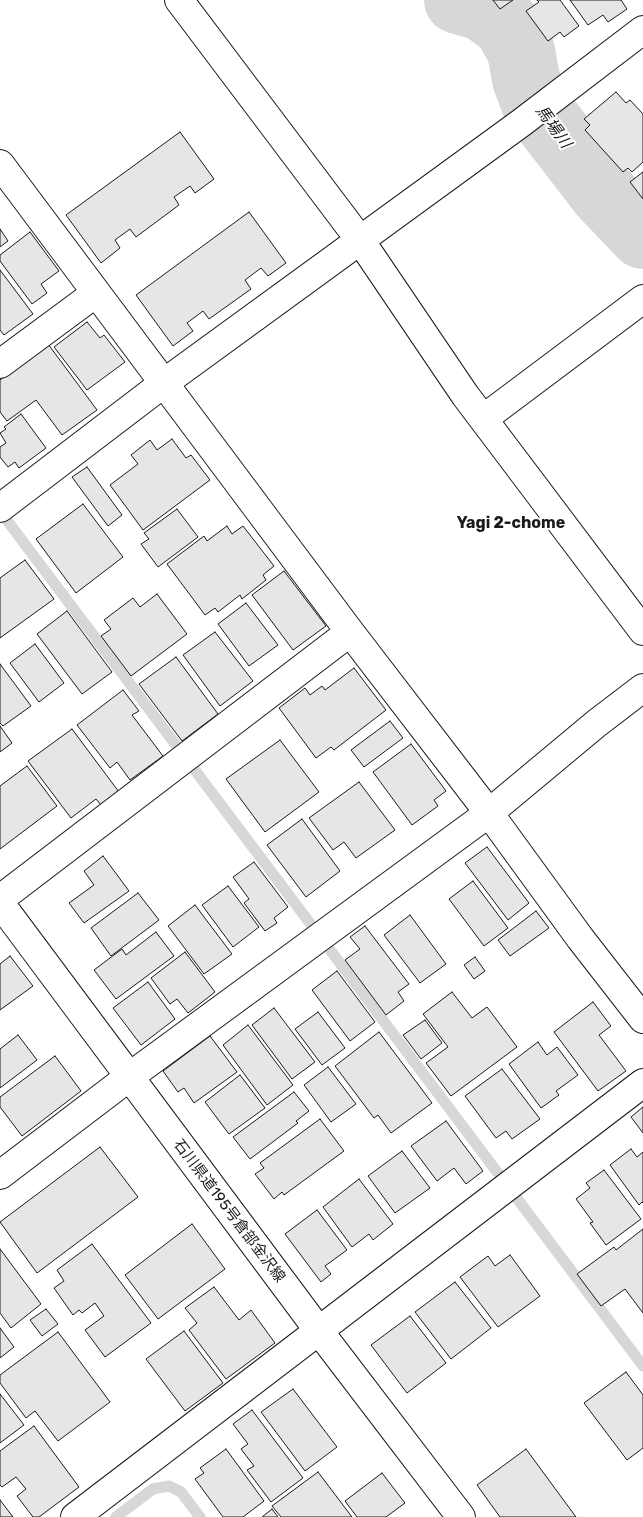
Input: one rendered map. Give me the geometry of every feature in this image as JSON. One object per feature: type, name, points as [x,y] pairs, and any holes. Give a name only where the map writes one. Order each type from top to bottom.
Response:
[{"type":"street","points":[[179,0],[360,240],[483,419],[643,631]]},
{"type":"street","points":[[3,501],[521,123],[643,30]]},
{"type":"street","points":[[0,164],[350,632],[489,813],[580,938],[643,1019]]},
{"type":"street","points":[[0,364],[96,293]]},
{"type":"street","points":[[483,419],[643,299]]},
{"type":"street","points":[[0,899],[350,632]]},
{"type":"street","points":[[0,1175],[129,1077],[489,813],[597,723],[643,688]]},
{"type":"street","name":"石川県道195号倉部金沢線","points":[[0,903],[319,1331],[461,1517]]},
{"type":"street","points":[[75,1517],[643,1083]]},
{"type":"building","points":[[493,0],[513,0],[500,9]]},
{"type":"building","points":[[537,0],[560,0],[579,26],[564,37],[560,32],[548,41],[526,11],[539,2]]},
{"type":"building","points":[[570,0],[621,0],[627,9],[608,22],[603,15],[588,25]]},
{"type":"building","points":[[616,92],[626,103],[630,100],[643,114],[643,162],[632,172],[628,168],[623,172],[585,130],[590,125],[584,119]]},
{"type":"building","points":[[180,132],[214,179],[195,193],[190,186],[174,197],[179,205],[136,237],[130,229],[115,240],[120,248],[101,263],[66,215]]},
{"type":"building","points":[[643,172],[643,199],[630,182]]},
{"type":"building","points":[[249,212],[286,263],[268,276],[261,268],[245,280],[251,289],[209,319],[203,311],[187,323],[193,331],[173,346],[136,295]]},
{"type":"building","points":[[0,229],[8,241],[0,247]]},
{"type":"building","points":[[30,232],[59,271],[41,284],[47,293],[32,304],[0,261],[0,255]]},
{"type":"building","points":[[0,270],[33,314],[4,335],[0,330]]},
{"type":"building","points":[[87,322],[100,338],[104,335],[125,362],[87,390],[54,347]]},
{"type":"building","points":[[48,344],[97,410],[62,435],[36,400],[7,421],[0,412],[0,380]]},
{"type":"building","points":[[21,414],[46,448],[19,468],[15,462],[8,467],[0,457],[0,447],[6,443],[0,433],[6,429],[4,427]]},
{"type":"building","points":[[172,439],[186,458],[191,455],[210,480],[143,530],[110,485],[138,464],[131,455],[150,440],[157,450]]},
{"type":"building","points":[[87,467],[122,515],[108,526],[72,477]]},
{"type":"building","points":[[83,504],[123,557],[76,593],[36,539]]},
{"type":"building","points":[[177,509],[198,537],[158,567],[141,544],[149,539],[144,533]]},
{"type":"building","points":[[227,526],[232,534],[243,526],[274,566],[263,575],[266,580],[242,599],[240,595],[218,612],[215,608],[205,615],[167,564],[204,536],[207,541]]},
{"type":"building","points":[[25,560],[54,599],[0,638],[0,578]]},
{"type":"building","points":[[284,571],[326,626],[293,650],[252,595]]},
{"type":"building","points":[[157,594],[187,634],[131,676],[101,636],[111,629],[104,620],[133,598],[140,607]]},
{"type":"building","points":[[246,603],[278,645],[249,666],[218,624]]},
{"type":"building","points":[[67,611],[112,672],[82,694],[37,634]]},
{"type":"building","points":[[215,632],[253,681],[220,706],[183,655]]},
{"type":"building","points":[[35,644],[64,683],[39,702],[10,663]]},
{"type":"building","points":[[176,657],[218,714],[182,741],[139,684]]},
{"type":"building","points":[[0,664],[31,706],[3,726],[0,723]]},
{"type":"building","points":[[354,668],[386,710],[334,750],[331,747],[316,758],[279,708],[305,688],[310,695],[322,686],[325,690]]},
{"type":"building","points":[[123,690],[139,711],[132,715],[163,756],[130,780],[117,762],[110,768],[77,725]]},
{"type":"building","points":[[390,721],[403,738],[364,767],[351,750]]},
{"type":"building","points":[[0,726],[12,743],[0,752]]},
{"type":"building","points":[[72,729],[119,792],[101,805],[96,799],[71,818],[28,761]]},
{"type":"building","points":[[280,740],[319,792],[265,832],[226,779]]},
{"type":"building","points":[[411,744],[446,791],[434,800],[438,806],[412,825],[373,772]]},
{"type":"building","points":[[27,766],[57,806],[0,849],[0,786]]},
{"type":"building","points":[[359,782],[395,830],[356,858],[344,842],[333,850],[309,818]]},
{"type":"building","points":[[302,819],[340,871],[306,897],[267,845]]},
{"type":"building","points":[[487,847],[529,903],[508,920],[465,863]]},
{"type":"building","points":[[103,856],[129,891],[84,923],[69,903],[94,885],[84,871]]},
{"type":"building","points":[[254,862],[288,907],[274,918],[277,923],[265,931],[244,903],[249,899],[233,877]]},
{"type":"building","points":[[473,881],[508,928],[484,946],[449,899]]},
{"type":"building","points":[[228,886],[259,927],[233,947],[202,905]]},
{"type":"building","points":[[138,893],[159,920],[111,956],[91,928]]},
{"type":"building","points":[[195,905],[232,954],[204,974],[168,926]]},
{"type":"building","points":[[536,911],[549,928],[510,956],[498,940]]},
{"type":"building","points":[[410,915],[446,964],[420,983],[384,935]]},
{"type":"building","points":[[365,926],[409,984],[398,992],[404,1001],[386,1015],[345,960],[360,949],[350,937]]},
{"type":"building","points":[[156,932],[174,956],[116,999],[94,970],[122,949],[126,955]]},
{"type":"building","points":[[185,952],[215,992],[188,1013],[177,999],[170,1004],[151,978]]},
{"type":"building","points":[[10,956],[33,986],[0,1010],[0,964]]},
{"type":"building","points":[[475,957],[485,971],[474,979],[464,965]]},
{"type":"building","points":[[337,971],[375,1022],[350,1041],[312,990]]},
{"type":"building","points":[[148,982],[175,1019],[141,1045],[113,1008]]},
{"type":"building","points":[[452,992],[472,1018],[487,1007],[517,1047],[451,1096],[426,1063],[448,1047],[423,1014]]},
{"type":"building","points":[[593,1002],[611,1026],[599,1035],[626,1071],[598,1091],[554,1032]]},
{"type":"building","points":[[274,1008],[315,1062],[292,1079],[252,1025]]},
{"type":"building","points":[[318,1012],[345,1048],[322,1065],[295,1029]]},
{"type":"building","points":[[425,1020],[442,1043],[421,1059],[403,1035]]},
{"type":"building","points":[[248,1025],[293,1085],[267,1105],[223,1045]]},
{"type":"building","points":[[379,1032],[432,1103],[391,1133],[378,1115],[374,1118],[335,1066]]},
{"type":"building","points":[[18,1035],[37,1060],[0,1088],[0,1049]]},
{"type":"building","points":[[210,1036],[237,1072],[194,1103],[184,1088],[178,1092],[163,1071]]},
{"type":"building","points":[[538,1042],[547,1055],[557,1047],[578,1075],[556,1091],[559,1095],[541,1108],[509,1064]]},
{"type":"building","points":[[55,1056],[81,1091],[22,1136],[0,1107],[0,1097]]},
{"type":"building","points":[[328,1067],[356,1104],[331,1122],[304,1085]]},
{"type":"building","points":[[502,1069],[540,1119],[512,1139],[506,1131],[496,1138],[465,1096]]},
{"type":"building","points":[[240,1075],[265,1108],[229,1134],[205,1102]]},
{"type":"building","points":[[294,1092],[309,1111],[296,1121],[298,1123],[250,1159],[233,1137]]},
{"type":"building","points":[[643,1107],[643,1133],[631,1117]]},
{"type":"building","points":[[320,1119],[344,1151],[284,1195],[282,1192],[274,1199],[255,1174],[264,1168],[260,1163]]},
{"type":"building","points":[[446,1121],[483,1171],[466,1184],[454,1168],[437,1181],[411,1146]]},
{"type":"building","points":[[100,1147],[138,1197],[37,1273],[0,1222]]},
{"type":"building","points":[[631,1149],[637,1157],[643,1152],[643,1203],[639,1205],[610,1165]]},
{"type":"building","points":[[402,1151],[430,1188],[395,1213],[368,1176]]},
{"type":"building","points":[[604,1170],[641,1219],[606,1245],[590,1223],[593,1222],[576,1199],[590,1188],[586,1183]]},
{"type":"building","points":[[359,1179],[393,1224],[373,1240],[369,1234],[352,1247],[323,1207]]},
{"type":"building","points":[[317,1210],[347,1250],[325,1266],[331,1274],[321,1282],[285,1234]]},
{"type":"building","points":[[192,1224],[225,1269],[158,1319],[125,1275]]},
{"type":"building","points":[[643,1229],[643,1313],[625,1289],[601,1306],[577,1274],[614,1247],[616,1250]]},
{"type":"building","points":[[92,1244],[151,1323],[105,1357],[85,1330],[104,1316],[95,1303],[82,1313],[79,1310],[73,1315],[54,1288],[64,1281],[57,1270]]},
{"type":"building","points":[[0,1249],[41,1304],[11,1328],[0,1313]]},
{"type":"building","points":[[510,1255],[540,1296],[498,1327],[460,1277],[488,1256],[495,1266]]},
{"type":"building","points":[[455,1282],[491,1328],[451,1359],[415,1312]]},
{"type":"building","points":[[214,1287],[239,1320],[251,1310],[275,1343],[226,1379],[189,1330],[197,1323],[185,1308]]},
{"type":"building","points":[[46,1309],[58,1324],[42,1336],[30,1320]]},
{"type":"building","points":[[410,1316],[446,1363],[407,1393],[371,1345]]},
{"type":"building","points":[[0,1328],[14,1347],[0,1358]]},
{"type":"building","points":[[184,1331],[223,1383],[185,1411],[146,1359]]},
{"type":"building","points":[[58,1332],[110,1402],[58,1441],[35,1411],[26,1418],[0,1383],[0,1375]]},
{"type":"building","points":[[626,1372],[643,1395],[643,1448],[627,1460],[584,1403]]},
{"type":"building","points":[[293,1389],[337,1447],[305,1471],[261,1412]]},
{"type":"building","points":[[0,1394],[24,1425],[0,1443]]},
{"type":"building","points":[[252,1410],[303,1478],[271,1502],[247,1470],[254,1466],[241,1449],[248,1444],[233,1424]]},
{"type":"building","points":[[34,1426],[79,1487],[39,1517],[33,1517],[17,1496],[26,1489],[16,1477],[2,1487],[0,1485],[0,1451]]},
{"type":"building","points":[[226,1449],[264,1501],[243,1517],[223,1517],[195,1479],[204,1473],[200,1468]]},
{"type":"building","points":[[526,1449],[576,1517],[500,1517],[477,1485]]},
{"type":"building","points":[[318,1472],[352,1517],[281,1517],[272,1506]]},
{"type":"building","points":[[382,1473],[405,1503],[386,1517],[357,1517],[345,1501]]},
{"type":"building","points":[[0,1500],[13,1517],[0,1517]]},
{"type":"building","points":[[272,1509],[278,1517],[262,1517]]},
{"type":"waterway","name":"馬場川","points":[[458,0],[483,7],[507,25],[521,51],[526,79],[536,106],[603,193],[643,235]]},
{"type":"waterway","points":[[0,511],[643,1366]]},
{"type":"waterway","points":[[116,1517],[153,1489],[169,1486],[181,1492],[200,1517]]},
{"type":"district","name":"Yagi 2-chome","points":[[511,523]]}]
